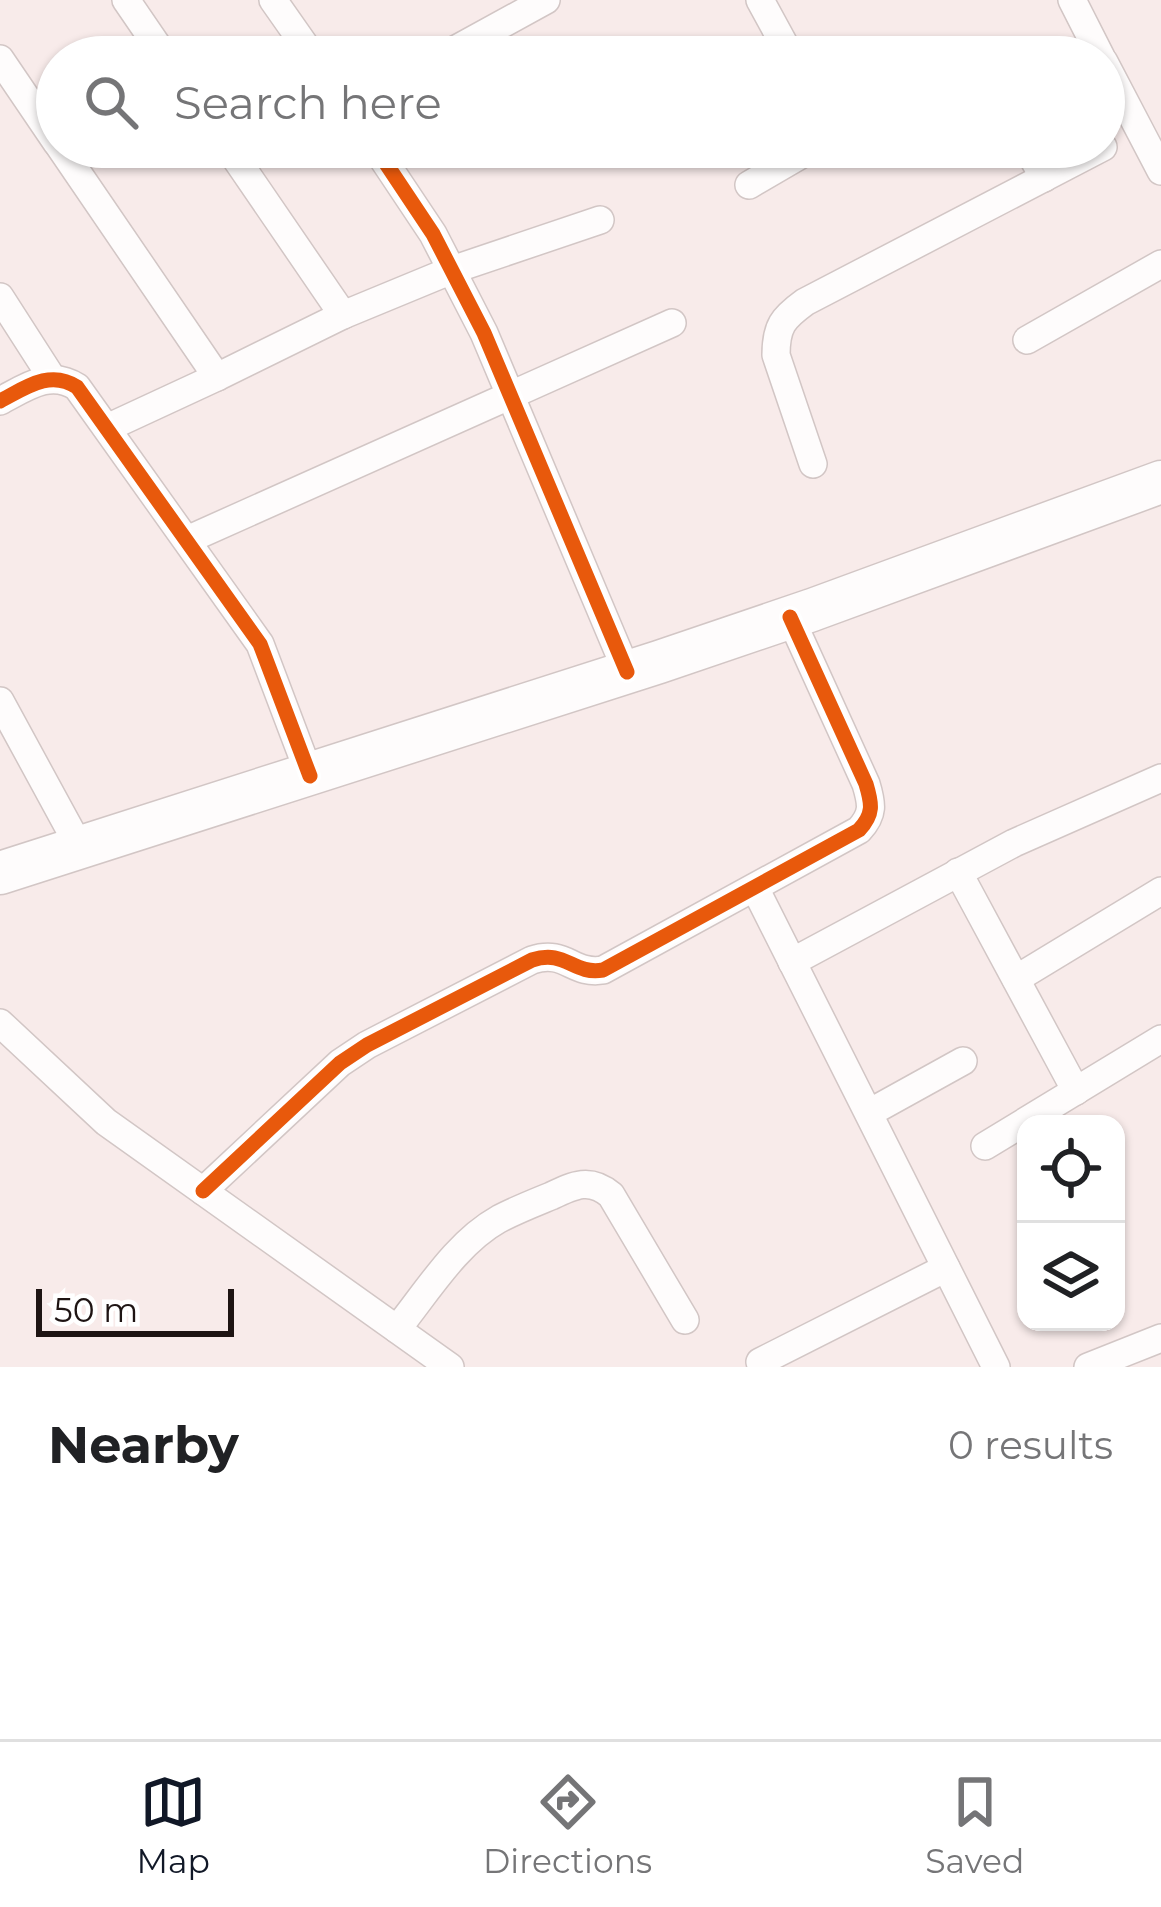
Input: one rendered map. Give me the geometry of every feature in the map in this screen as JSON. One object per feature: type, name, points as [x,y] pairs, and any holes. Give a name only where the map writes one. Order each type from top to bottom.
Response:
[{"type":"highway","points":[[0,873],[627,672],[1161,482]]},
{"type":"street","points":[[126,0],[151,36]]},
{"type":"street","points":[[273,0],[298,36]]},
{"type":"street","points":[[481,36],[546,0]]},
{"type":"street","points":[[760,0],[780,36]]},
{"type":"street","points":[[1072,0],[1091,36]]},
{"type":"street","points":[[0,59],[36,112]]},
{"type":"street","points":[[1125,103],[1161,172]]},
{"type":"street","points":[[1125,135],[1138,128]]},
{"type":"street","points":[[74,168],[217,377]]},
{"type":"street","points":[[242,168],[343,314]]},
{"type":"street","points":[[389,168],[433,234],[484,333],[627,672]]},
{"type":"street","points":[[749,185],[778,168]]},
{"type":"street","points":[[1039,168],[1044,178]]},
{"type":"street","points":[[813,464],[776,355],[784,318],[805,302],[1063,168]]},
{"type":"street","points":[[107,428],[343,314],[452,270],[600,220]]},
{"type":"street","points":[[1027,340],[1161,264]]},
{"type":"street","points":[[0,297],[9,331],[52,378]]},
{"type":"street","points":[[187,540],[672,322]]},
{"type":"street","points":[[0,401],[52,378],[77,387],[251,629],[266,656],[310,776]]},
{"type":"street","points":[[203,1191],[328,1074],[367,1046],[532,959],[558,956],[591,972],[603,970],[859,830],[872,806],[866,784],[790,617]]},
{"type":"street","points":[[0,701],[80,848]]},
{"type":"street","points":[[792,962],[1014,843],[1161,778]]},
{"type":"street","points":[[958,872],[1076,1091]]},
{"type":"street","points":[[755,888],[996,1367]]},
{"type":"street","points":[[1016,979],[1161,891]]},
{"type":"street","points":[[0,1023],[106,1122],[450,1367]]},
{"type":"street","points":[[986,1146],[1161,1039]]},
{"type":"street","points":[[868,1113],[963,1061]]},
{"type":"street","points":[[397,1330],[478,1234],[497,1220],[576,1185],[591,1183],[611,1195],[685,1320]]},
{"type":"street","points":[[760,1362],[946,1268]]},
{"type":"street","points":[[1088,1367],[1161,1338]]},
{"type":"cycle path","points":[[389,168],[433,234],[484,333],[627,672]]},
{"type":"cycle path","points":[[0,401],[47,380],[77,387],[260,644],[310,776]]},
{"type":"cycle path","points":[[203,1191],[340,1063],[367,1045],[532,960],[553,958],[603,970],[859,830],[870,808],[866,784],[790,617]]}]
